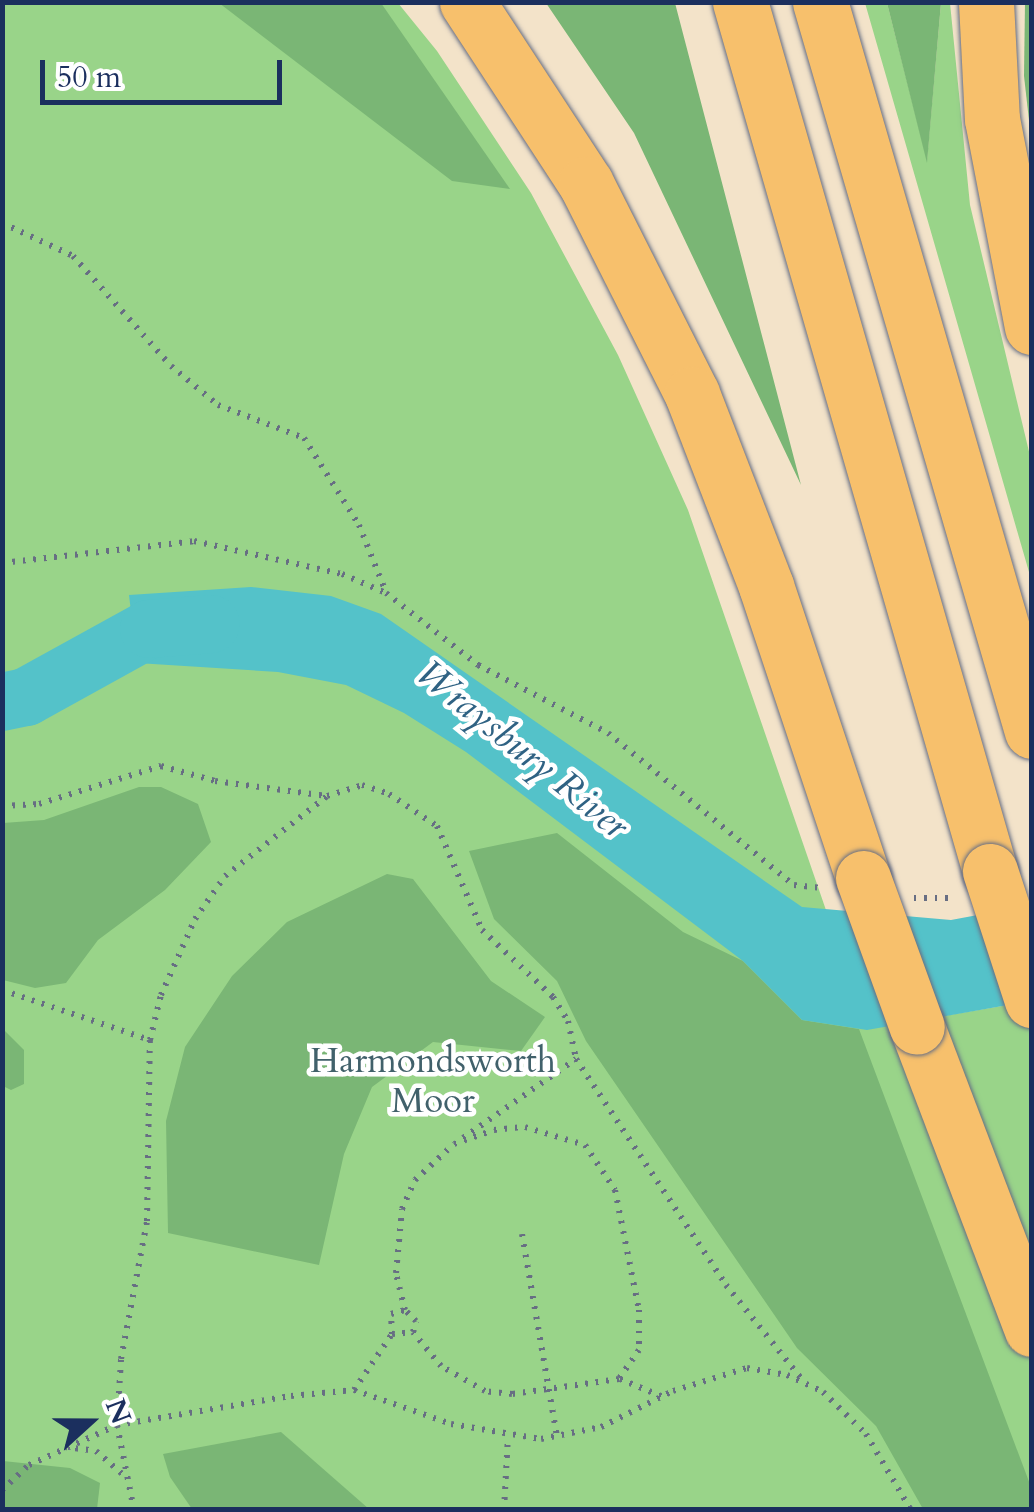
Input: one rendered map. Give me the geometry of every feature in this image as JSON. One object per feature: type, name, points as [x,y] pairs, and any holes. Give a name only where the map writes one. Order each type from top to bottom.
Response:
[{"type":"highway","points":[[467,2],[586,184],[692,394],[766,586],[917,1027],[1032,1328]]},
{"type":"highway","points":[[740,2],[990,871],[1032,1000]]},
{"type":"highway","points":[[820,2],[1032,731]]},
{"type":"highway","points":[[986,2],[994,135],[1032,327]]},
{"type":"path","points":[[2,223],[73,256],[171,366],[218,405],[304,438],[359,525],[386,594]]},
{"type":"path","points":[[2,563],[194,541],[342,574],[386,594],[478,664],[608,734],[794,885]]},
{"type":"path","points":[[2,806],[39,804],[161,766],[215,781],[328,796]]},
{"type":"path","points":[[134,1510],[118,1426],[121,1359],[147,1221],[150,1040],[161,995],[195,919],[225,876],[328,796],[362,785],[389,794],[437,826],[482,930],[553,997],[568,1021],[576,1059],[726,1285],[804,1382],[866,1434],[912,1510]]},
{"type":"path","points":[[2,990],[150,1040]]},
{"type":"path","points":[[413,1332],[416,1321],[405,1310],[396,1273],[402,1208],[415,1180],[454,1144],[576,1059]]},
{"type":"path","points":[[454,1144],[494,1130],[526,1127],[585,1145],[604,1166],[639,1310],[639,1350],[619,1379]]},
{"type":"path","points":[[522,1234],[558,1437]]},
{"type":"path","points":[[354,1390],[392,1334],[390,1314],[405,1310]]},
{"type":"path","points":[[413,1332],[441,1366],[475,1388],[512,1394],[619,1379],[664,1397]]},
{"type":"path","points":[[392,1334],[413,1332]]},
{"type":"path","points":[[2,1490],[29,1465],[118,1426],[354,1390],[508,1437],[558,1437],[601,1427],[664,1397],[747,1368],[804,1382]]},
{"type":"path","points":[[504,1510],[508,1437]]},
{"type":"path","points":[[63,1447],[96,1452],[128,1479]]},
{"type":"green space","name":"Harmondsworth Moor","points":[[3,3],[398,3],[437,51],[531,193],[618,355],[688,510],[867,1029],[1031,1001],[1031,1509],[3,1510]]},
{"type":"green space","points":[[219,3],[381,3],[510,189],[452,181]]},
{"type":"green space","points":[[546,3],[675,3],[801,485],[634,133]]},
{"type":"green space","points":[[865,3],[887,3],[927,160],[941,3],[950,3],[970,205],[1031,460],[1031,579]]},
{"type":"green space","points":[[887,3],[941,3],[927,163]]},
{"type":"green space","points":[[1025,3],[1031,3],[1031,138],[1024,76]]},
{"type":"green space","points":[[139,787],[161,787],[198,804],[211,842],[165,890],[98,940],[66,983],[35,988],[3,980],[3,823],[44,820]]},
{"type":"green space","points":[[557,833],[683,932],[743,961],[802,1020],[859,1029],[1031,1487],[1031,1509],[923,1509],[876,1426],[797,1348],[586,1041],[557,981],[494,919],[469,851]]},
{"type":"green space","points":[[387,874],[413,879],[491,981],[545,1017],[521,1051],[433,1042],[372,1087],[344,1154],[319,1265],[168,1233],[166,1121],[185,1047],[232,976],[287,922]]},
{"type":"green space","points":[[2,1028],[24,1050],[24,1084],[11,1090],[3,1086]]},
{"type":"green space","points":[[281,1432],[369,1509],[192,1509],[170,1477],[163,1454]]},
{"type":"green space","points":[[3,1461],[70,1468],[100,1483],[97,1509],[3,1509]]},
{"type":"water","points":[[251,587],[331,596],[381,614],[802,907],[951,920],[1031,905],[1031,1001],[867,1030],[802,1020],[743,961],[466,752],[404,713],[346,685],[278,672],[137,663],[129,595]]},
{"type":"waterway","name":"Wraysbury River","points":[[2,702],[26,697],[149,629],[211,624]]}]
